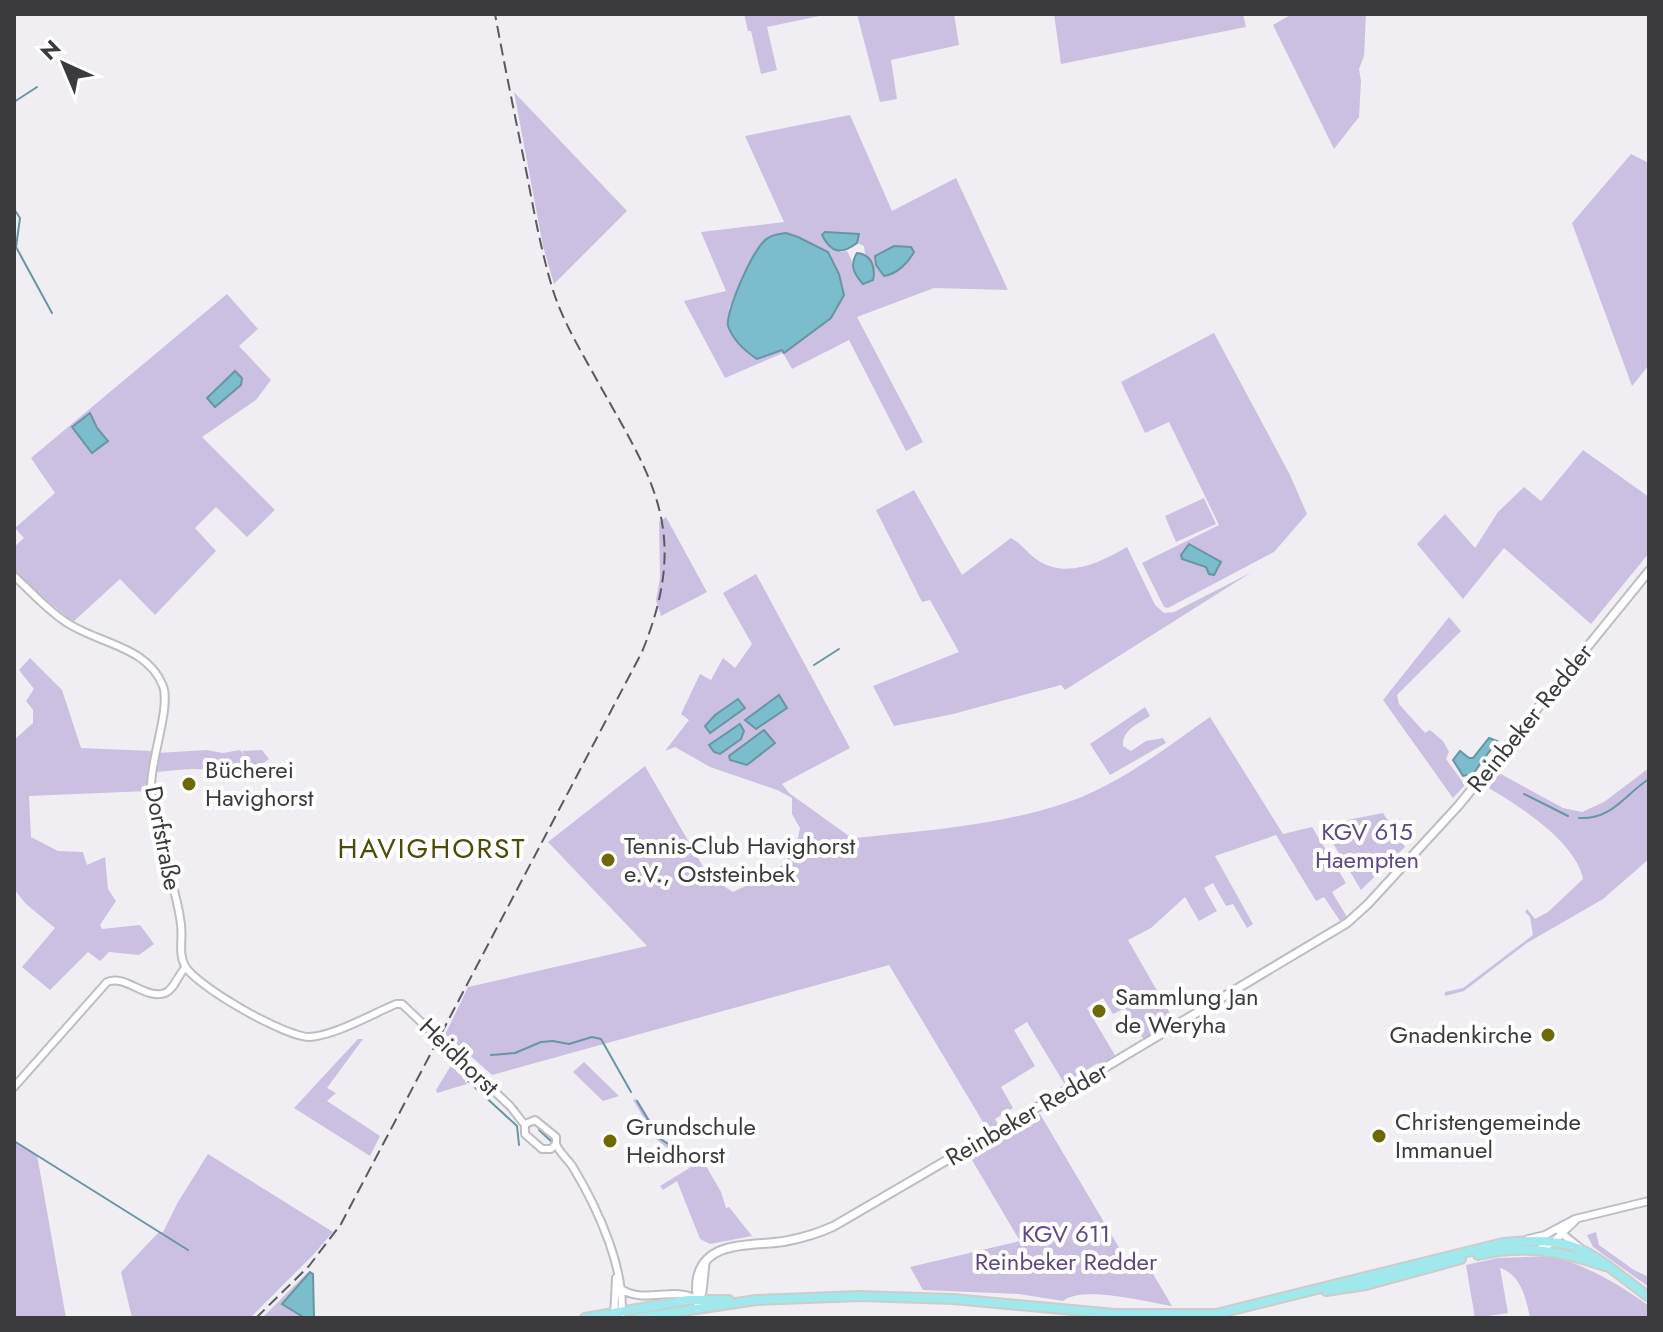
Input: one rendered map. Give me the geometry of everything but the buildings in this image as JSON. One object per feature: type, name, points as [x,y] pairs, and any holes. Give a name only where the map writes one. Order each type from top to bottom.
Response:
[{"type":"main road","name":"Reinbeker Redder","points":[[701,1304],[707,1260],[724,1248],[791,1240],[834,1226],[1344,925],[1366,907],[1459,805],[1649,571]]},
{"type":"main road","points":[[1363,1282],[1376,1274],[1503,1243],[1554,1241],[1598,1257],[1649,1297]]},
{"type":"main road","points":[[585,1318],[742,1301],[891,1296],[1115,1314],[1216,1314],[1501,1250],[1539,1249],[1574,1255],[1606,1266]]},
{"type":"main road","points":[[642,1317],[690,1309],[701,1304]]},
{"type":"street","name":"Dorfstraße","points":[[14,576],[65,621],[143,659],[154,670],[164,688],[163,712],[152,763],[151,793],[181,921],[181,955],[186,967]]},
{"type":"street","name":"Heidhorst","points":[[186,967],[206,986],[285,1032],[301,1036],[327,1033],[399,1004],[411,1011],[528,1123],[527,1136],[542,1149],[564,1157]]},
{"type":"street","points":[[14,1087],[110,980],[116,979],[152,993],[162,993],[169,990],[186,967]]},
{"type":"street","name":"Heidhorst","points":[[528,1123],[537,1120],[555,1135],[556,1144],[575,1171],[604,1224],[621,1288],[617,1315]]},
{"type":"street","points":[[549,1150],[556,1144]]},
{"type":"street","points":[[1524,1241],[1559,1231],[1578,1218],[1649,1201]]},
{"type":"street","points":[[1539,1249],[1554,1241],[1559,1231]]},
{"type":"street","points":[[1559,1231],[1580,1248]]},
{"type":"street","name":"Heidhorst","points":[[616,1275],[617,1315]]},
{"type":"street","points":[[621,1288],[638,1296],[676,1292],[689,1294],[701,1304]]},
{"type":"green space","points":[[744,14],[829,14],[767,27],[777,70],[761,74]]},
{"type":"green space","points":[[857,14],[954,14],[959,45],[891,60],[897,99],[880,102]]},
{"type":"green space","points":[[1054,14],[1243,14],[1246,27],[1061,64]]},
{"type":"green space","points":[[1292,14],[1366,14],[1364,56],[1359,69],[1359,117],[1334,149],[1273,25]]},
{"type":"green space","points":[[514,92],[627,211],[554,284],[543,246]]},
{"type":"green space","points":[[850,115],[892,211],[956,178],[1008,290],[934,288],[857,317],[923,442],[906,451],[849,340],[792,369],[783,353],[725,378],[684,301],[726,291],[701,232],[784,222],[745,136]],"holes":[[[858,234],[857,243],[864,246],[865,254],[869,257],[873,280],[863,284],[847,251],[840,252]],[[798,237],[828,252],[831,318],[784,353],[782,349],[776,352],[729,308],[737,296]]]},
{"type":"green space","points":[[1631,154],[1649,163],[1649,365],[1632,386],[1572,223]]},
{"type":"green space","points":[[227,294],[258,329],[239,346],[271,380],[256,400],[202,437],[275,510],[247,537],[216,507],[195,528],[216,551],[155,615],[120,579],[73,622],[14,573],[14,547],[24,538],[15,528],[55,493],[31,458]]},
{"type":"green space","points":[[1214,333],[1290,475],[1307,514],[1274,552],[1168,608],[1164,607],[1142,563],[1219,525],[1169,422],[1145,433],[1121,382]]},
{"type":"green space","points":[[1583,450],[1649,497],[1649,553],[1591,624],[1504,548],[1463,599],[1417,544],[1445,514],[1475,548],[1498,512],[1524,487],[1541,501]]},
{"type":"green space","points":[[914,490],[962,575],[1011,538],[1047,565],[1070,569],[1105,559],[1127,547],[1155,605],[1164,613],[1174,612],[1252,572],[1065,690],[1061,685],[953,714],[894,726],[873,686],[959,652],[930,600],[922,602],[876,510]]},
{"type":"green space","points":[[1204,498],[1216,524],[1176,542],[1165,516]]},
{"type":"green space","points":[[666,517],[707,592],[661,616],[656,600],[660,578],[659,522]]},
{"type":"green space","points":[[756,574],[850,748],[782,784],[789,793],[849,836],[855,838],[956,827],[1056,806],[1117,780],[1210,717],[1283,834],[1312,827],[1346,883],[1332,892],[1347,917],[1340,921],[1324,897],[1316,901],[1276,835],[1215,856],[1253,924],[1247,928],[1233,904],[1226,906],[1213,883],[1204,888],[1217,911],[1199,921],[1185,897],[1151,928],[1128,940],[1175,1022],[1144,1040],[1125,1008],[1113,1014],[1103,998],[1087,1008],[1116,1057],[1100,1066],[1098,1063],[1064,1083],[1027,1022],[1014,1030],[1035,1066],[1001,1087],[1013,1108],[995,1119],[999,1126],[989,1132],[889,965],[492,1075],[449,1037],[444,1037],[468,987],[647,946],[548,842],[645,766],[709,877],[733,892],[776,870],[791,853],[800,828],[792,814],[792,798],[710,767],[675,747],[665,751],[689,720],[681,714],[700,674],[711,680],[723,658],[735,668],[752,644],[723,593]]},
{"type":"green space","points":[[1449,617],[1461,631],[1397,695],[1399,704],[1425,733],[1430,730],[1443,741],[1449,752],[1446,759],[1465,785],[1453,798],[1383,700]]},
{"type":"green space","points":[[30,658],[62,690],[81,748],[152,751],[148,791],[29,796],[31,837],[58,851],[83,852],[87,865],[105,857],[108,889],[116,901],[100,925],[102,929],[140,925],[154,944],[139,955],[109,952],[100,961],[88,952],[50,990],[22,967],[55,928],[26,904],[14,889],[14,740],[33,723],[33,710],[26,701],[34,689],[19,670]]},
{"type":"green space","points":[[1145,707],[1150,716],[1128,732],[1123,746],[1131,751],[1146,741],[1163,738],[1166,743],[1110,775],[1090,744]]},
{"type":"green space","points":[[207,750],[223,753],[240,750],[244,755],[242,751],[262,750],[269,759],[255,769],[256,772],[242,777],[201,769],[155,772],[157,753]]},
{"type":"green space","points":[[1649,768],[1649,859],[1603,899],[1527,943],[1464,991],[1445,996],[1445,992],[1463,988],[1533,935],[1530,917],[1525,912],[1527,909],[1535,919],[1548,912],[1583,879],[1578,865],[1558,838],[1529,814],[1487,787],[1499,773],[1563,808],[1582,812],[1604,802]]},
{"type":"green space","name":"KGV 615 Haempten","points":[[1383,813],[1405,847],[1361,890],[1322,825]]},
{"type":"green space","points":[[358,1039],[363,1039],[327,1088],[336,1093],[327,1101],[380,1136],[370,1156],[294,1108]]},
{"type":"green space","points":[[584,1062],[619,1096],[603,1101],[573,1072]]},
{"type":"green space","points":[[450,1067],[456,1068],[467,1084],[437,1093],[436,1090]]},
{"type":"green space","points":[[637,1099],[661,1137],[700,1167],[705,1164],[726,1208],[729,1207],[752,1236],[710,1244],[700,1239],[677,1181],[663,1190],[660,1186],[691,1167],[657,1140],[633,1100]]},
{"type":"green space","name":"KGV 611 Reinbeker Redder","points":[[1040,1114],[1127,1261],[1143,1257],[1172,1306],[1099,1294],[1072,1296],[1063,1301],[1019,1294],[923,1290],[910,1267],[1020,1241],[969,1155]]},
{"type":"green space","points":[[14,1141],[37,1155],[66,1318],[14,1318]]},
{"type":"green space","points":[[208,1154],[333,1232],[250,1318],[132,1318],[121,1272],[158,1233],[163,1232]]},
{"type":"green space","points":[[1596,1232],[1599,1245],[1649,1277],[1649,1287],[1593,1247],[1587,1235]]},
{"type":"green space","points":[[1553,1256],[1591,1271],[1626,1290],[1649,1306],[1649,1318],[1530,1318],[1517,1281],[1500,1268],[1508,1313],[1475,1318],[1466,1265],[1498,1258]]},
{"type":"green space","points":[[310,1272],[282,1305],[305,1318],[262,1318],[307,1273]]},
{"type":"water","points":[[825,232],[859,234],[857,243],[837,250],[825,241],[822,235]]},
{"type":"water","points":[[786,233],[828,252],[839,274],[844,295],[831,318],[784,353],[782,350],[757,359],[733,336],[728,319],[755,253],[768,238]]},
{"type":"water","points":[[894,246],[911,247],[914,252],[902,267],[884,276],[876,265],[875,256]]},
{"type":"water","points":[[857,253],[869,259],[874,270],[873,280],[863,284],[854,269]]},
{"type":"water","points":[[235,371],[242,378],[241,385],[215,407],[207,398]]},
{"type":"water","points":[[90,413],[108,441],[92,453],[72,427]]},
{"type":"water","points":[[1189,544],[1221,562],[1214,575],[1209,574],[1206,567],[1182,559],[1181,555]]},
{"type":"water","points":[[779,695],[787,708],[756,729],[745,720]]},
{"type":"water","points":[[738,699],[745,708],[710,733],[705,726]]},
{"type":"water","points":[[740,724],[744,731],[741,739],[720,754],[714,752],[709,745]]},
{"type":"water","points":[[764,730],[775,743],[747,765],[730,760],[729,756]]},
{"type":"water","points":[[1489,738],[1497,741],[1473,774],[1463,776],[1453,760],[1460,751],[1473,758]]},
{"type":"water","points":[[310,1272],[313,1274],[314,1318],[305,1318],[282,1304]]},
{"type":"waterway","points":[[14,102],[37,87]]},
{"type":"waterway","points":[[14,209],[20,218],[16,247],[52,313]]},
{"type":"waterway","points":[[814,665],[839,649]]},
{"type":"waterway","points":[[1579,818],[1590,818],[1609,811],[1649,779]]},
{"type":"waterway","points":[[1524,794],[1568,816]]},
{"type":"waterway","points":[[491,1055],[515,1053],[541,1042],[569,1044],[592,1037],[601,1039],[631,1092]]},
{"type":"waterway","points":[[14,1092],[45,1057]]},
{"type":"waterway","points":[[468,1081],[517,1126],[519,1145]]},
{"type":"waterway","points":[[491,1083],[506,1097]]},
{"type":"waterway","points":[[637,1101],[659,1138],[698,1164]]},
{"type":"waterway","points":[[539,1130],[553,1143]]},
{"type":"waterway","points":[[14,1141],[188,1250]]},
{"type":"railway","points":[[256,1318],[309,1266],[341,1224],[642,652],[657,607],[664,568],[664,534],[657,501],[629,437],[555,297],[538,231],[495,14]]},
{"type":"place","name":"Bücherei Havighorst","points":[[189,784]]},
{"type":"place","name":"Tennis-Club Havighorst e.V., Oststeinbek","points":[[608,860]]},
{"type":"place","name":"Sammlung Jan de Weryha","points":[[1099,1011]]},
{"type":"place","name":"Gnadenkirche","points":[[1548,1035]]},
{"type":"place","name":"Christengemeinde Immanuel","points":[[1379,1136]]},
{"type":"place","name":"Grundschule Heidhorst","points":[[610,1141]]},
{"type":"district","name":"HAVIGHORST","points":[[432,848]]}]
